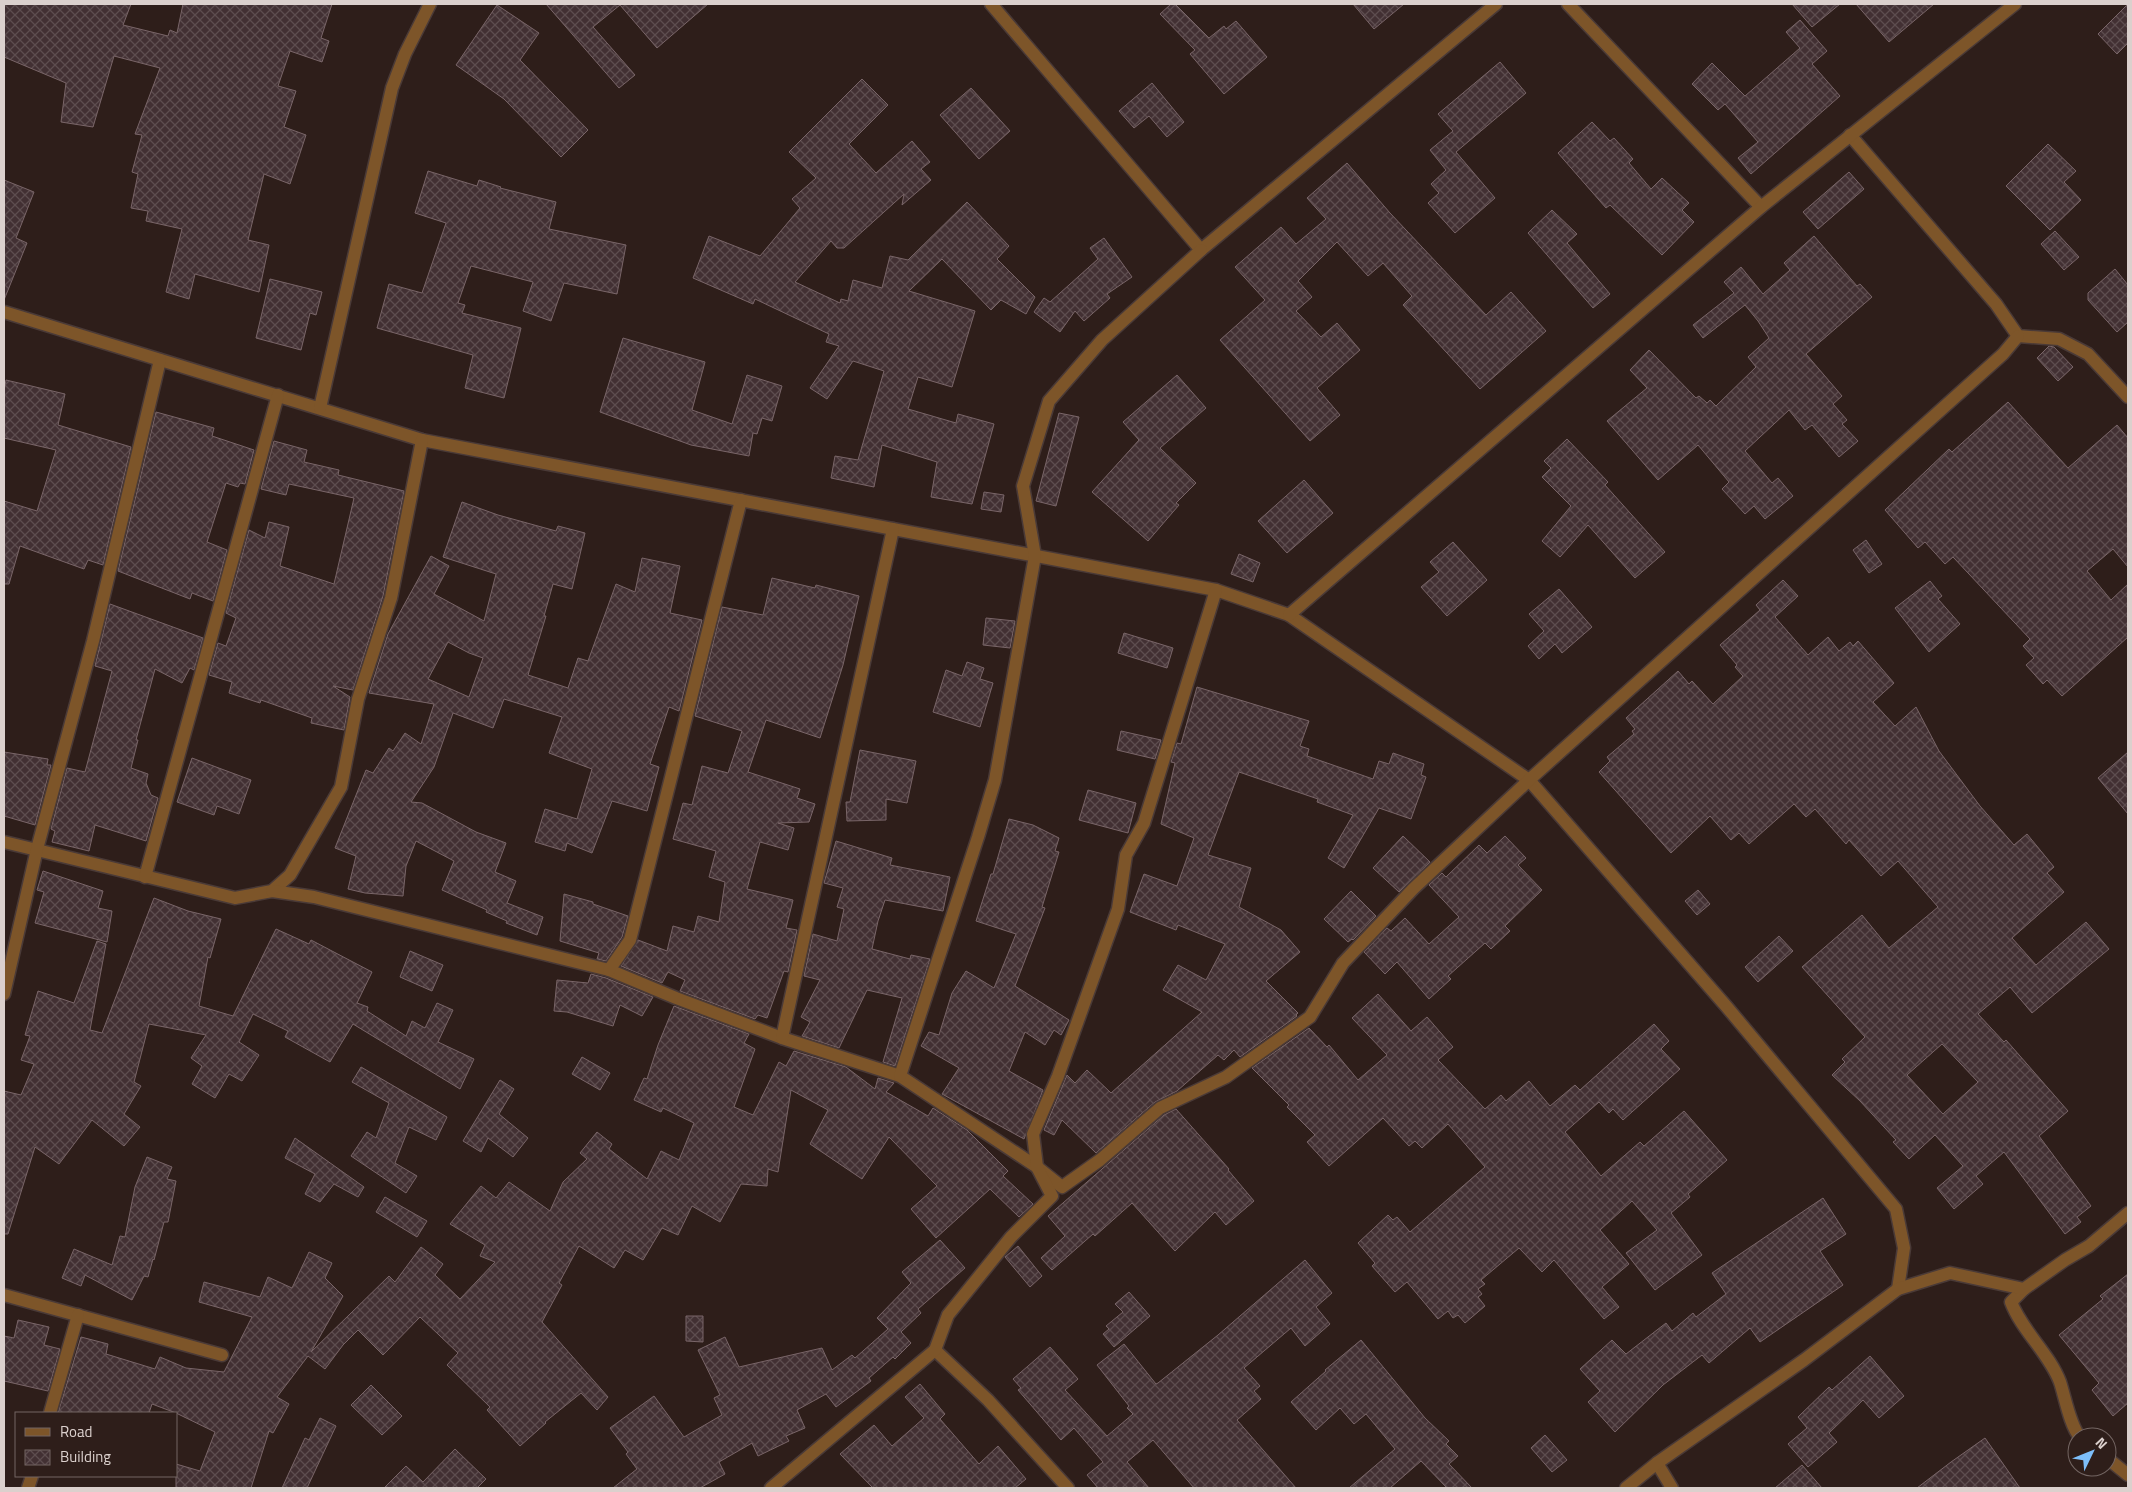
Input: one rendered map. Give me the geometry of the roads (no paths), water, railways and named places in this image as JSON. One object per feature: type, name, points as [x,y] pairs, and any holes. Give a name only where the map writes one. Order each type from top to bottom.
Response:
[{"type":"street","points":[[320,408],[392,88],[405,54],[430,4]]},
{"type":"street","points":[[991,4],[1201,250]]},
{"type":"street","points":[[900,1076],[995,780],[1035,556],[1023,486],[1048,401],[1102,340],[1201,250],[1496,4]]},
{"type":"street","points":[[1568,4],[1761,207]]},
{"type":"street","points":[[1289,615],[1761,207],[2014,4]]},
{"type":"street","points":[[1850,135],[1996,304],[2018,336],[2059,340],[2088,354],[2128,397]]},
{"type":"street","points":[[4,312],[422,440],[1216,590],[1289,615],[1529,780],[1726,1006],[1896,1209],[1904,1248],[1898,1289]]},
{"type":"street","points":[[4,842],[235,898],[272,891],[314,897],[609,970],[676,998],[782,1038],[900,1076],[1037,1167],[1062,1187],[1100,1160],[1160,1108],[1226,1077],[1310,1017],[1342,963],[1413,889],[1529,780],[2003,354],[2018,336]]},
{"type":"street","points":[[4,994],[37,850],[93,640],[160,360]]},
{"type":"street","points":[[145,877],[278,395]]},
{"type":"street","points":[[272,891],[290,875],[341,787],[358,699],[391,598],[422,440]]},
{"type":"street","points":[[609,970],[630,940],[741,500]]},
{"type":"street","points":[[782,1038],[893,529]]},
{"type":"street","points":[[771,1488],[935,1350],[948,1315],[1011,1237],[1052,1196],[1037,1167],[1033,1134],[1058,1076],[1118,909],[1126,855],[1144,823],[1216,590]]},
{"type":"street","points":[[2076,1427],[2059,1379],[2011,1302],[2024,1289],[2065,1260],[2089,1246],[2128,1213]]},
{"type":"street","points":[[1626,1488],[1657,1463],[1804,1360],[1898,1289],[1950,1273],[2024,1289]]},
{"type":"street","points":[[4,1295],[222,1355]]},
{"type":"street","points":[[50,1412],[78,1315]]},
{"type":"street","points":[[935,1350],[988,1400],[1068,1488]]},
{"type":"street","points":[[1657,1463],[1672,1488]]},
{"type":"street","points":[[2117,1466],[2128,1475]]}]
